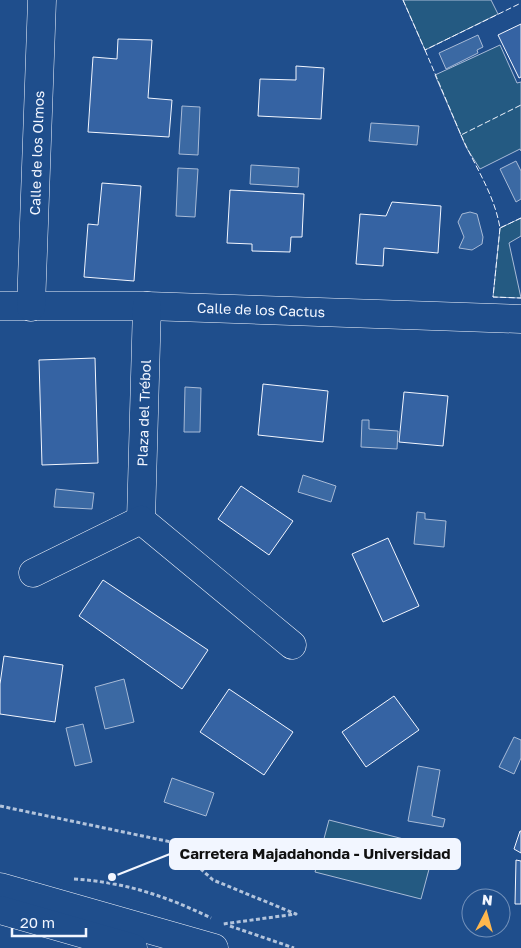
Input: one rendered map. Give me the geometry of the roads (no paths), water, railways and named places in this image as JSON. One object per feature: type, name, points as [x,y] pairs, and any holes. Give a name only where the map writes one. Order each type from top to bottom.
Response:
[{"type":"street","name":"Calle de los Olmos","points":[[31,307],[42,0]]},
{"type":"street","name":"Calle de los Cactus","points":[[0,306],[147,306],[521,319]]},
{"type":"street","name":"Plaza del Trébol","points":[[140,520],[147,306]]},
{"type":"street","points":[[33,572],[140,520],[292,645]]},
{"type":"street","points":[[0,886],[219,936]]},
{"type":"street","points":[[0,910],[133,948]]},
{"type":"place","name":"Carretera Majadahonda - Universidad","points":[[112,877]]}]
